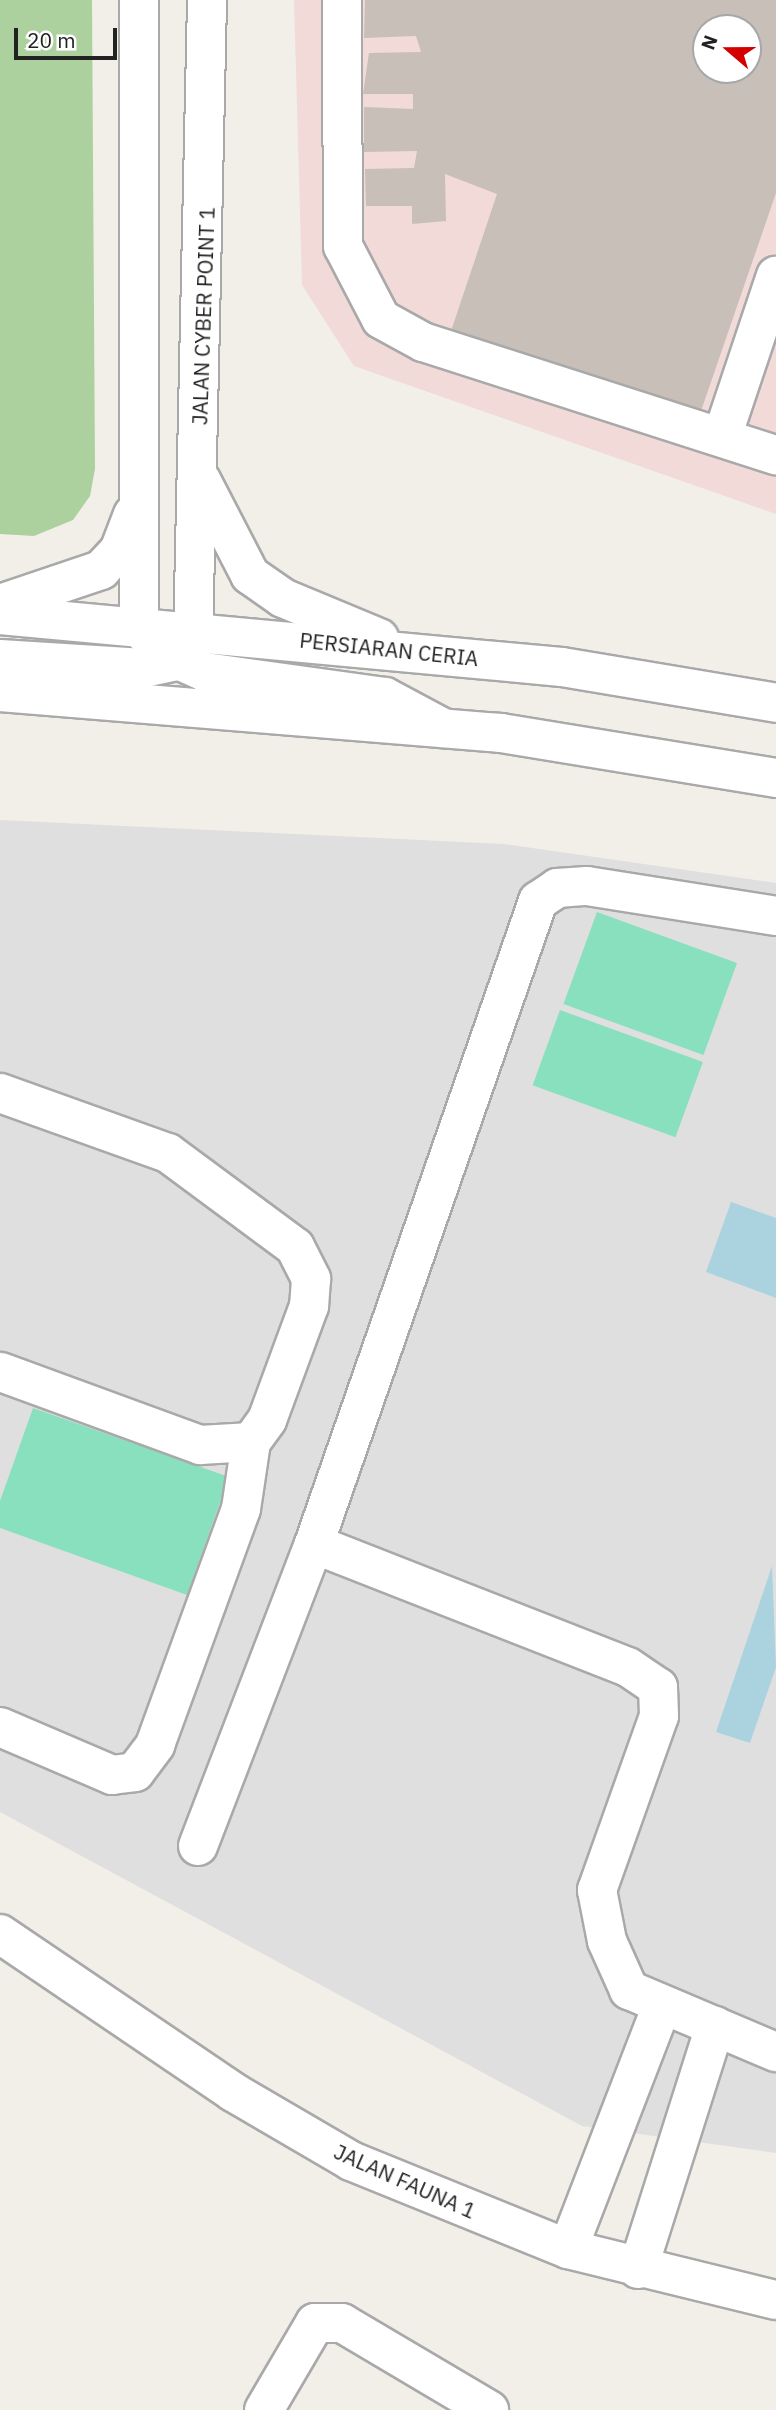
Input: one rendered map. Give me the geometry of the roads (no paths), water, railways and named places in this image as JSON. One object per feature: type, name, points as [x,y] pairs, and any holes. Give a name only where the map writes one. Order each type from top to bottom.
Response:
[{"type":"street","points":[[139,0],[144,274],[137,501],[139,626],[146,640],[186,646],[205,671],[385,697],[443,728]]},
{"type":"street","name":"JALAN CYBER POINT 1","points":[[186,646],[196,469],[207,0]]},
{"type":"street","points":[[342,0],[343,246],[381,319],[423,342],[722,436],[776,456]]},
{"type":"street","points":[[722,436],[776,276]]},
{"type":"street","points":[[196,469],[250,575],[283,598],[404,650]]},
{"type":"street","points":[[0,604],[101,570],[118,551],[137,501]]},
{"type":"street","points":[[0,615],[139,626]]},
{"type":"street","points":[[0,659],[100,668],[186,646]]},
{"type":"street","name":"PERSIARAN CERIA","points":[[186,646],[404,650],[562,667],[776,703]]},
{"type":"street","points":[[0,692],[443,728],[776,778]]},
{"type":"street","points":[[198,1846],[314,1544],[538,901],[557,888],[587,886],[776,916]]},
{"type":"street","points":[[0,1093],[168,1153],[295,1247],[311,1279],[309,1306],[267,1420],[251,1442],[241,1509],[155,1745],[135,1772],[112,1775],[0,1727]]},
{"type":"street","points":[[2,1380],[200,1446],[251,1442]]},
{"type":"street","points":[[314,1544],[628,1667],[657,1687],[659,1716],[597,1889],[607,1941],[629,1990],[776,2052]]},
{"type":"street","name":"JALAN FAUNA 1","points":[[0,1934],[233,2092],[351,2161],[568,2249],[638,2269],[776,2300]]},
{"type":"street","points":[[568,2249],[662,2005]]},
{"type":"street","points":[[638,2269],[715,2025]]},
{"type":"street","points":[[264,2410],[315,2323],[342,2323],[489,2410]]},
{"type":"water","points":[[731,1202],[776,1218],[776,1298],[706,1272]]},
{"type":"water","points":[[772,1566],[776,1667],[750,1743],[716,1732]]}]
